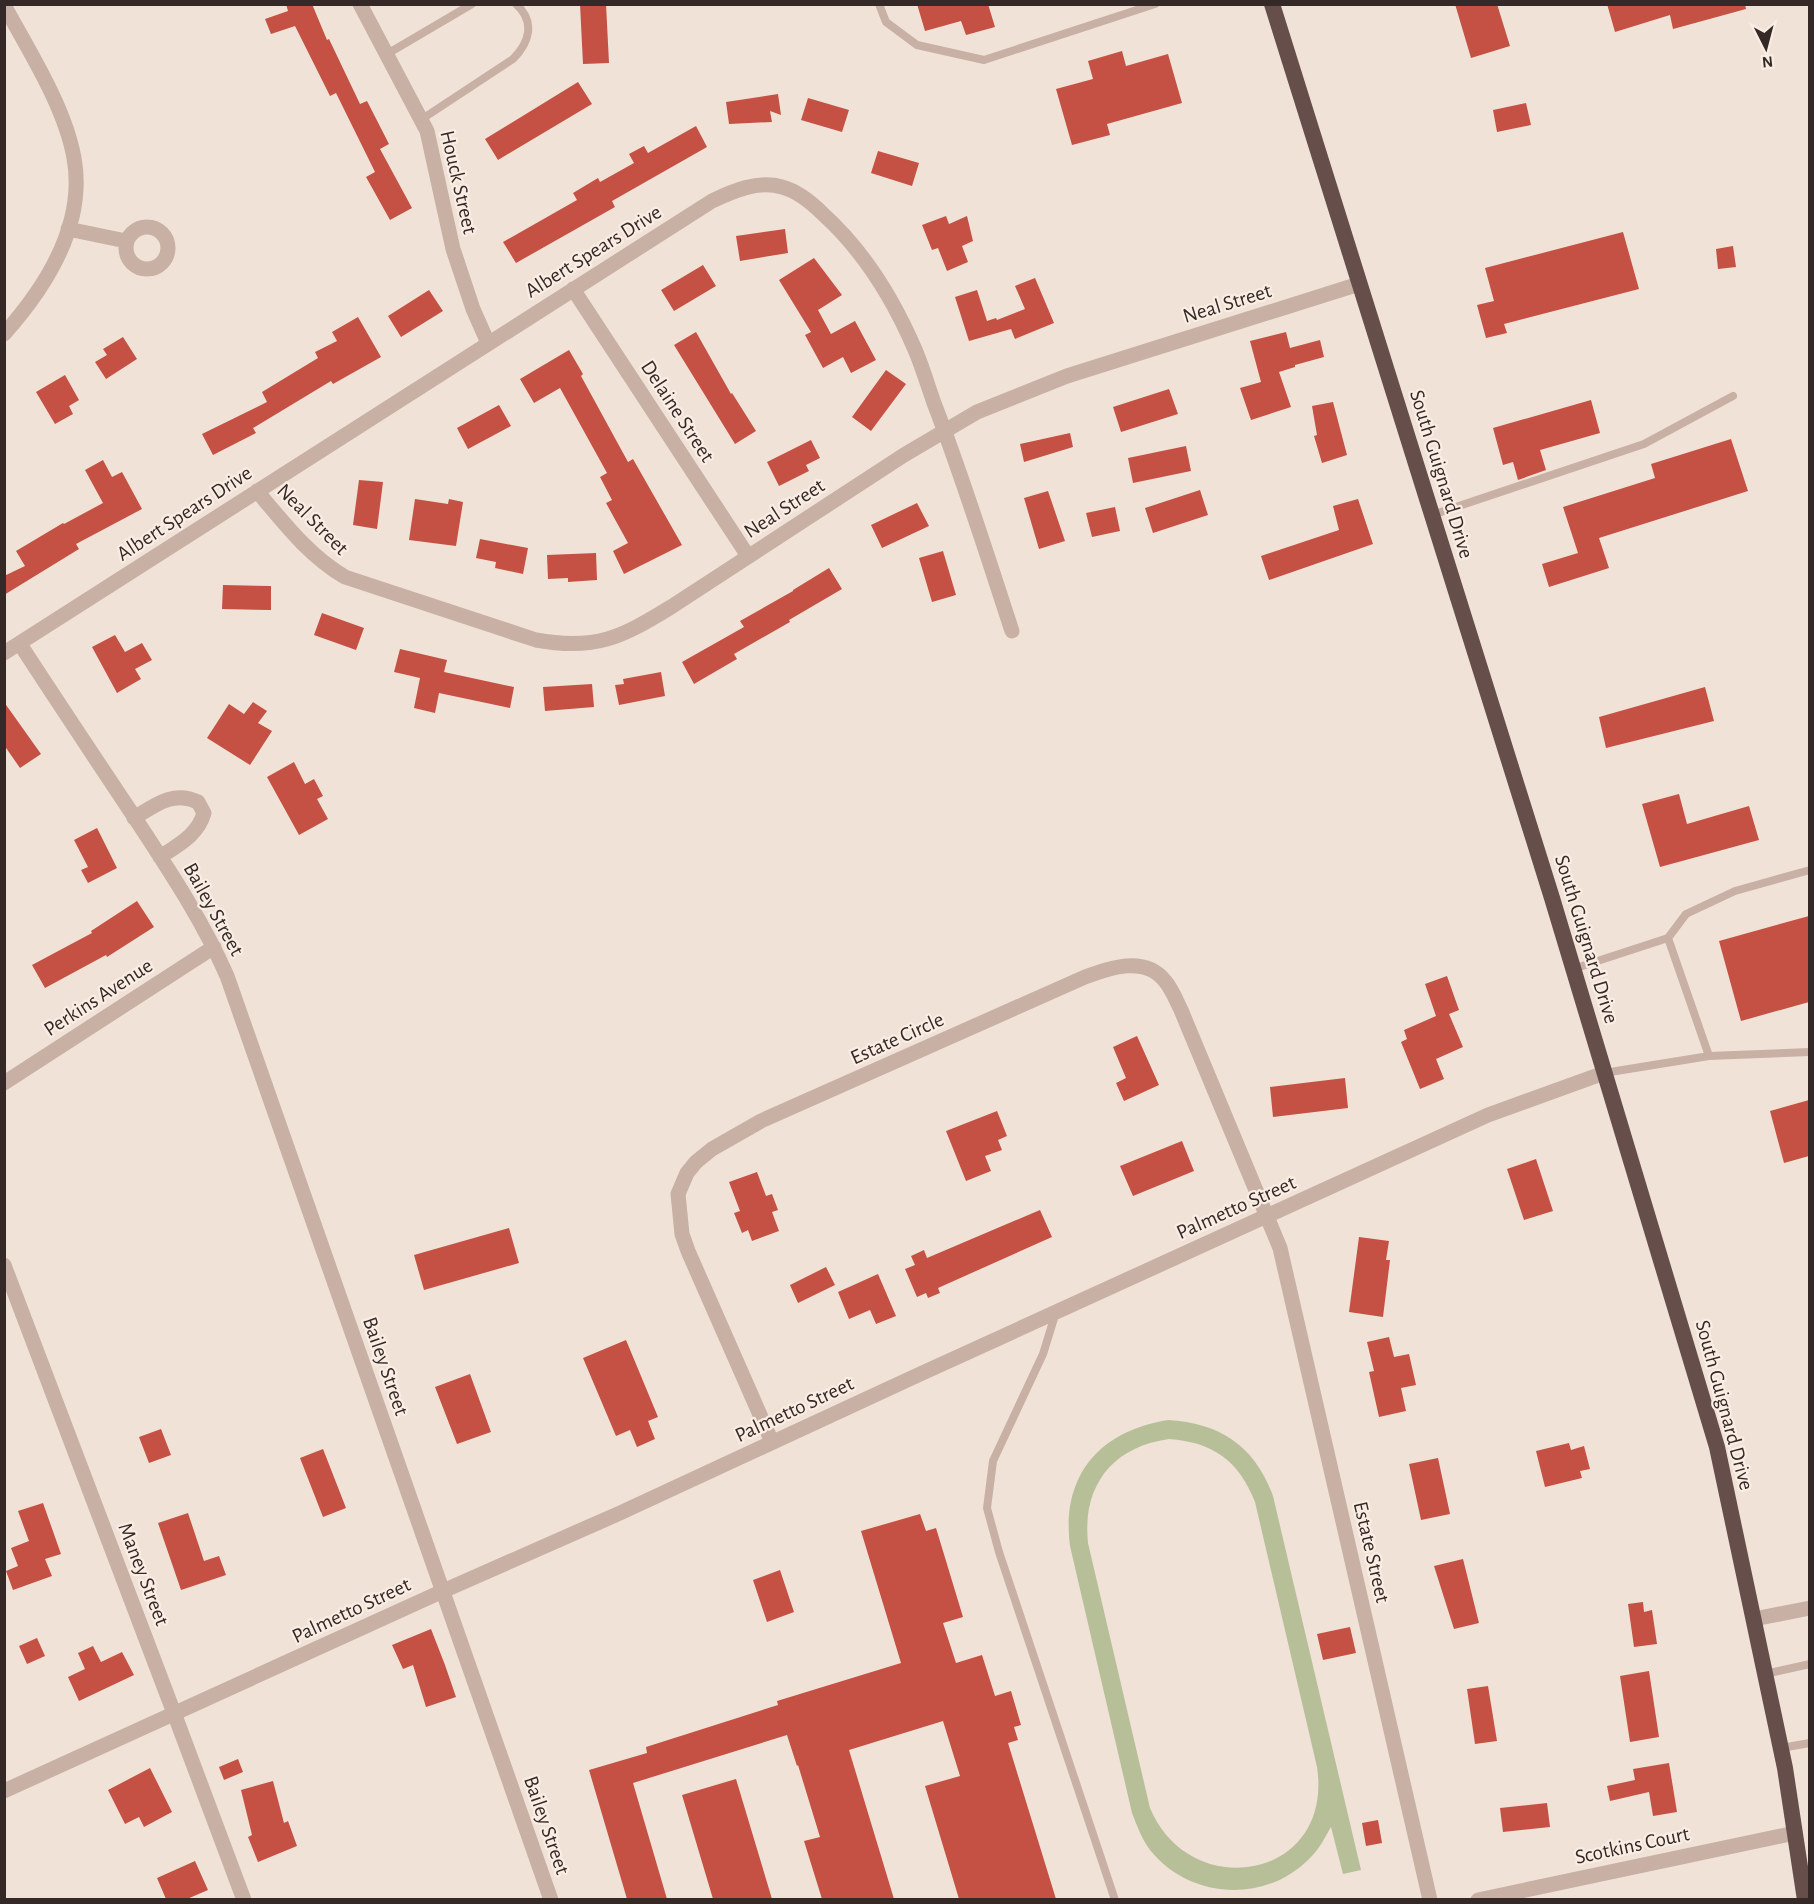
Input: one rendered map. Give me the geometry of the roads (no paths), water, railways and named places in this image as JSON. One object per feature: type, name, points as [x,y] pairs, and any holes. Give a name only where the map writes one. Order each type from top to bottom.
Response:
[{"type":"highway","name":"South Guignard Drive","points":[[1272,4],[1573,969],[1717,1447],[1766,1674],[1805,1899]]},
{"type":"street","name":"Houck Street","points":[[360,4],[422,119],[434,154],[453,249],[473,309],[488,343]]},
{"type":"street","points":[[4,5],[60,112],[74,160],[76,182],[68,229],[59,255],[40,291],[4,334]]},
{"type":"street","name":"Albert Spears Drive","points":[[4,653],[712,201],[746,187],[764,185],[782,187],[799,195],[817,208],[851,241],[869,264],[888,296],[916,353],[946,431],[1012,631]]},
{"type":"street","points":[[68,229],[126,242]]},
{"type":"street","name":"Neal Street","points":[[257,491],[312,554],[331,570],[345,577],[409,600],[537,640],[551,643],[596,642],[634,629],[904,455],[977,412],[1066,376],[1359,284]]},
{"type":"street","name":"Delaine Street","points":[[573,289],[748,556]]},
{"type":"street","name":"Bailey Street","points":[[20,644],[160,857],[214,947],[227,976],[551,1899]]},
{"type":"street","name":"Bailey Street","points":[[134,818],[170,798],[183,796],[198,802],[204,813],[201,824],[195,832],[160,857]]},
{"type":"street","name":"Perkins Avenue","points":[[4,1083],[214,947]]},
{"type":"street","name":"Estate Circle","points":[[772,1442],[688,1251],[682,1234],[678,1194],[687,1173],[696,1162],[712,1149],[761,1121],[1085,977],[1126,964],[1153,971],[1164,978],[1170,987],[1267,1216]]},
{"type":"street","name":"Palmetto Street","points":[[4,1791],[620,1513],[1488,1115],[1604,1073]]},
{"type":"street","name":"Estate Street","points":[[1267,1216],[1280,1248],[1430,1899]]},
{"type":"street","name":"Maney Street","points":[[4,1265],[244,1899]]},
{"type":"street","points":[[1754,1619],[1809,1608]]},
{"type":"street","name":"Scotkins Court","points":[[1478,1899],[1795,1833]]},
{"type":"lane","points":[[387,54],[472,4]]},
{"type":"lane","points":[[422,119],[513,59],[521,51],[527,39],[528,25],[524,11],[516,4]]},
{"type":"lane","points":[[879,4],[886,22],[917,45],[984,60],[1155,4]]},
{"type":"lane","points":[[1431,515],[1644,444],[1733,396]]},
{"type":"lane","points":[[1573,969],[1668,938],[1686,914],[1735,891],[1809,870]]},
{"type":"lane","points":[[1668,938],[1709,1056]]},
{"type":"lane","points":[[1604,1073],[1709,1056],[1809,1052]]},
{"type":"lane","points":[[1056,1312],[1043,1354],[993,1461],[987,1508],[999,1552],[1115,1899]]},
{"type":"lane","points":[[1766,1674],[1809,1664]]},
{"type":"lane","points":[[1780,1748],[1809,1743]]}]
